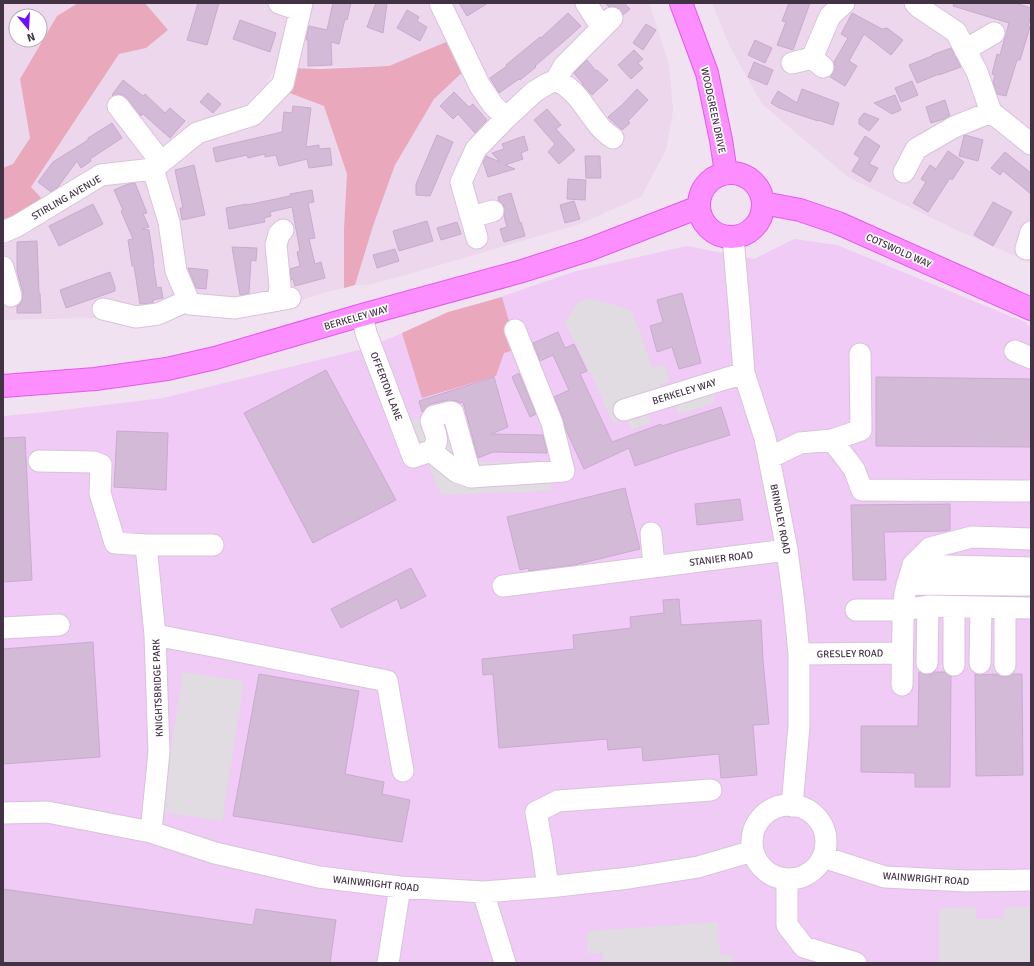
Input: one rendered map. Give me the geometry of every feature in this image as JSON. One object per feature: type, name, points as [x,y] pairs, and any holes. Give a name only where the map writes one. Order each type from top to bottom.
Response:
[{"type":"main road","name":"WOODGREEN DRIVE","points":[[681,3],[707,73],[721,140],[726,173]]},
{"type":"main road","points":[[726,173],[737,173],[747,177],[755,183],[761,192],[763,203],[762,213],[755,226],[743,235],[732,237],[723,236],[714,232],[706,225],[701,217],[699,207],[703,189],[709,181],[726,173]]},
{"type":"main road","name":"COTSWOLD WAY","points":[[763,203],[800,210],[838,223],[1031,309]]},
{"type":"main road","name":"BERKELEY WAY","points":[[3,386],[95,379],[167,369],[215,358],[362,315],[519,272],[588,250],[699,207]]},
{"type":"street","points":[[157,166],[197,133],[254,115],[284,84],[301,6],[278,3]]},
{"type":"street","points":[[440,3],[480,86],[493,105],[506,118]]},
{"type":"street","points":[[477,238],[461,182],[476,149],[534,92],[556,80],[564,66],[607,23],[586,3]]},
{"type":"street","points":[[792,63],[817,62],[830,16],[844,3]]},
{"type":"street","points":[[915,3],[956,32],[977,72],[991,112],[1031,144]]},
{"type":"street","points":[[965,50],[994,33]]},
{"type":"street","points":[[556,80],[565,84],[576,94],[600,133]]},
{"type":"street","points":[[118,106],[157,166],[169,222],[176,271],[190,304],[235,308],[284,299],[280,286],[273,238]]},
{"type":"street","points":[[904,172],[916,149],[954,127],[991,112]]},
{"type":"street","name":"STIRLING AVENUE","points":[[3,232],[17,226],[101,175],[157,166]]},
{"type":"street","points":[[471,217],[493,211]]},
{"type":"street","name":"BRINDLEY ROAD","points":[[732,237],[744,373],[765,438],[787,550],[794,603],[799,654],[798,726],[792,806]]},
{"type":"street","points":[[3,267],[11,296]]},
{"type":"street","points":[[103,309],[136,317],[158,314],[189,300]]},
{"type":"street","name":"OFFERTON LANE","points":[[362,315],[366,333],[422,454]]},
{"type":"street","points":[[422,454],[457,472],[471,477],[564,471],[552,423],[515,330]]},
{"type":"street","points":[[769,458],[800,443],[832,440],[861,430],[860,354]]},
{"type":"street","name":"BERKELEY WAY","points":[[624,410],[744,373]]},
{"type":"street","points":[[422,454],[436,447],[437,440],[431,421],[434,416],[451,412],[453,413],[471,477]]},
{"type":"street","points":[[832,440],[854,469],[862,490],[1031,491]]},
{"type":"street","points":[[39,461],[94,462],[101,465],[100,492],[115,543],[146,545],[213,545]]},
{"type":"street","points":[[651,533],[654,567]]},
{"type":"street","points":[[902,685],[903,616],[905,592],[910,574],[930,548],[972,537],[1031,539]]},
{"type":"street","name":"KNIGHTSBRIDGE PARK","points":[[146,545],[155,635],[159,752],[151,832]]},
{"type":"street","name":"STANIER ROAD","points":[[503,586],[787,550]]},
{"type":"street","points":[[910,574],[1031,568]]},
{"type":"street","points":[[910,574],[1031,585]]},
{"type":"street","points":[[927,663],[928,606]]},
{"type":"street","points":[[856,610],[903,616],[928,606],[1031,608]]},
{"type":"street","points":[[954,607],[954,665]]},
{"type":"street","points":[[980,663],[981,607]]},
{"type":"street","points":[[1005,608],[1005,665]]},
{"type":"street","points":[[3,628],[58,625]]},
{"type":"street","points":[[155,635],[387,681],[402,772]]},
{"type":"street","name":"GRESLEY ROAD","points":[[799,654],[902,652]]},
{"type":"street","points":[[548,887],[536,812],[558,801],[711,790]]},
{"type":"street","points":[[792,806],[804,808],[813,814],[821,823],[825,834],[826,846],[823,857],[817,866],[808,874],[798,878],[787,879],[766,871],[758,862],[753,851],[752,840],[755,828],[761,818],[770,811],[781,807],[792,806]]},
{"type":"street","name":"WAINWRIGHT ROAD","points":[[3,813],[47,812],[151,832],[215,853],[319,877],[400,887],[483,892],[548,887],[629,878],[698,867],[753,851]]},
{"type":"street","name":"WAINWRIGHT ROAD","points":[[823,857],[885,877],[967,881],[1031,880]]},
{"type":"street","points":[[787,879],[787,925],[804,947],[856,963]]},
{"type":"street","points":[[388,963],[400,887]]},
{"type":"street","points":[[483,892],[505,963]]},
{"type":"shaded area","points":[[3,3],[78,3],[57,16],[48,31],[48,8],[8,8],[8,48],[38,48],[20,79],[30,138],[13,164],[3,168]]},
{"type":"shaded area","points":[[78,3],[145,3],[168,30],[146,48],[119,54],[31,187],[45,202],[3,227],[3,168],[13,164],[30,138],[20,79],[38,48],[48,48],[48,31],[57,16]]},
{"type":"shaded area","points":[[145,3],[649,3],[669,64],[673,111],[666,150],[641,197],[580,224],[402,276],[368,285],[355,285],[373,226],[395,165],[434,99],[466,69],[519,115],[499,93],[489,79],[464,33],[389,66],[293,68],[279,59],[263,92],[245,105],[187,129],[183,155],[209,139],[252,125],[269,115],[287,92],[324,106],[347,174],[344,228],[344,288],[323,293],[287,305],[185,316],[3,320],[3,241],[45,202],[31,187],[119,54],[146,48],[168,30]]},
{"type":"shaded area","points":[[712,3],[1031,3],[1031,263],[963,233],[849,178],[762,104],[729,45]]},
{"type":"shaded area","points":[[453,39],[466,69],[434,99],[395,165],[373,226],[355,285],[344,288],[344,228],[347,174],[324,106],[287,92],[293,68],[320,69],[389,66]]},
{"type":"shaded area","points":[[794,239],[837,245],[1025,322],[1031,328],[1031,963],[3,963],[3,416],[163,398],[363,349],[440,318],[573,272],[687,246],[754,259]]},
{"type":"shaded area","points":[[502,297],[517,349],[504,353],[496,376],[422,398],[402,333],[448,312]]},
{"type":"shaded area","points":[[590,298],[632,311],[653,368],[665,364],[670,381],[660,384],[664,397],[710,383],[715,403],[678,415],[674,402],[647,411],[651,423],[631,430],[627,419],[613,424],[593,378],[565,323],[577,303]]},
{"type":"shaded area","points":[[461,406],[476,462],[550,462],[551,491],[441,495],[411,420]]},
{"type":"shaded area","points":[[183,672],[244,681],[222,821],[161,812]]},
{"type":"shaded area","points":[[975,907],[976,919],[1004,919],[1005,907],[1031,907],[1031,963],[939,963],[939,908]]},
{"type":"shaded area","points":[[718,922],[720,955],[732,955],[732,963],[603,963],[602,953],[588,954],[587,931]]},
{"type":"building","points":[[198,3],[219,3],[207,45],[187,40]]},
{"type":"building","points":[[333,3],[351,3],[347,20],[345,19],[339,44],[331,42],[332,65],[308,66],[308,40],[306,40],[309,26],[327,30]]},
{"type":"building","points":[[376,3],[387,3],[383,33],[367,27]]},
{"type":"building","points":[[459,3],[488,3],[467,16]]},
{"type":"building","points":[[605,3],[624,3],[630,9],[623,15],[620,9],[615,6],[609,7]]},
{"type":"building","points":[[789,3],[810,3],[793,50],[777,45],[786,22],[782,21]]},
{"type":"building","points":[[954,3],[1015,3],[1031,8],[1031,16],[1028,26],[1030,27],[1020,60],[1017,60],[1006,96],[997,94],[993,82],[995,75],[992,74],[997,54],[1000,55],[1009,23],[953,6]]},
{"type":"building","points":[[407,10],[419,17],[417,21],[427,27],[420,41],[397,28]]},
{"type":"building","points":[[568,13],[581,26],[535,66],[536,67],[520,80],[519,79],[499,93],[490,78],[507,66],[506,65],[540,37],[541,38]]},
{"type":"building","points":[[852,13],[882,29],[887,28],[903,40],[891,55],[864,34],[849,61],[857,66],[845,86],[830,77],[835,69],[834,62],[848,38],[841,34]]},
{"type":"building","points":[[240,20],[276,33],[270,52],[233,39]]},
{"type":"building","points":[[646,24],[656,30],[643,50],[633,43]]},
{"type":"building","points":[[755,40],[772,48],[765,63],[748,55]]},
{"type":"building","points":[[951,48],[961,67],[917,83],[909,65]]},
{"type":"building","points":[[634,50],[643,59],[638,63],[643,68],[631,79],[618,65]]},
{"type":"building","points":[[587,60],[596,71],[597,70],[608,80],[592,95],[574,73]]},
{"type":"building","points":[[754,62],[773,70],[767,85],[748,77]]},
{"type":"building","points":[[123,80],[143,96],[145,94],[165,113],[170,108],[185,121],[170,138],[143,114],[141,116],[123,95],[112,95]]},
{"type":"building","points":[[912,81],[918,95],[901,102],[895,88]]},
{"type":"building","points":[[637,89],[648,100],[628,121],[630,123],[622,130],[608,117]]},
{"type":"building","points":[[802,89],[839,103],[833,125],[779,108],[771,103],[778,91],[797,103]]},
{"type":"building","points":[[454,92],[469,107],[473,104],[487,120],[475,133],[458,114],[453,119],[440,106]]},
{"type":"building","points":[[208,93],[221,104],[213,113],[200,102]]},
{"type":"building","points":[[895,95],[901,110],[892,114],[874,103]]},
{"type":"building","points":[[945,100],[950,116],[931,123],[926,107]]},
{"type":"building","points":[[293,106],[311,108],[306,147],[319,145],[319,149],[330,148],[332,165],[309,168],[307,159],[279,166],[276,155],[265,157],[265,154],[248,158],[247,155],[216,162],[213,148],[282,132],[284,112],[292,113]]},
{"type":"building","points":[[547,109],[561,125],[556,129],[575,150],[559,164],[548,152],[555,144],[534,120]]},
{"type":"building","points":[[864,113],[879,119],[869,131],[859,124],[859,119]]},
{"type":"building","points":[[112,123],[122,138],[90,159],[91,161],[81,168],[77,161],[58,187],[51,192],[38,182],[53,162]]},
{"type":"building","points":[[437,135],[453,142],[430,196],[416,195],[416,184]]},
{"type":"building","points":[[965,135],[983,140],[978,161],[959,156]]},
{"type":"building","points":[[524,136],[528,150],[521,153],[523,159],[505,165],[515,169],[488,177],[483,162],[486,156],[500,162],[492,153],[504,149],[502,144]]},
{"type":"building","points":[[865,136],[880,146],[869,164],[878,168],[870,182],[852,171],[860,158],[854,154]]},
{"type":"building","points":[[948,151],[964,162],[952,180],[950,178],[928,212],[913,203],[926,182],[921,179],[930,165],[936,169]]},
{"type":"building","points":[[1005,152],[1031,173],[1031,194],[1003,171],[1000,175],[991,168]]},
{"type":"building","points":[[585,156],[600,156],[601,178],[586,178]]},
{"type":"building","points":[[194,165],[205,215],[182,220],[180,208],[183,208],[175,170]]},
{"type":"building","points":[[568,179],[586,180],[585,200],[567,199]]},
{"type":"building","points":[[135,183],[147,213],[143,214],[149,227],[142,229],[149,230],[157,288],[161,287],[163,298],[153,300],[153,303],[140,304],[128,240],[133,239],[114,190],[128,184]]},
{"type":"building","points":[[312,190],[314,202],[308,203],[315,238],[309,239],[315,264],[321,262],[325,278],[295,286],[293,279],[291,280],[290,269],[300,266],[297,252],[300,251],[292,207],[270,212],[271,216],[264,218],[265,222],[229,229],[226,208],[290,196],[290,194]]},
{"type":"building","points":[[511,193],[525,236],[504,242],[500,229],[507,227],[504,216],[505,208],[499,201],[498,197]]},
{"type":"building","points":[[574,201],[580,219],[565,223],[560,205]]},
{"type":"building","points":[[993,202],[1012,212],[993,246],[974,235]]},
{"type":"building","points":[[93,204],[103,224],[59,246],[49,226]]},
{"type":"building","points":[[427,221],[433,241],[399,251],[393,231]]},
{"type":"building","points":[[457,222],[461,234],[441,240],[437,228]]},
{"type":"building","points":[[37,241],[41,313],[17,313],[17,306],[20,304],[23,293],[17,271],[17,242]]},
{"type":"building","points":[[232,247],[257,248],[256,261],[251,260],[249,293],[240,295]]},
{"type":"building","points":[[395,249],[399,261],[377,268],[373,255]]},
{"type":"building","points":[[188,268],[208,270],[206,289],[196,288]]},
{"type":"building","points":[[110,272],[115,291],[66,308],[60,290]]},
{"type":"building","points":[[682,293],[701,363],[679,369],[672,347],[657,352],[650,326],[663,322],[657,300]]},
{"type":"building","points":[[558,332],[565,348],[574,344],[587,371],[580,374],[612,442],[661,424],[662,426],[721,407],[730,435],[635,466],[629,448],[584,469],[566,430],[554,397],[569,390],[553,355],[540,361],[533,343]]},
{"type":"building","points":[[326,370],[396,500],[313,543],[244,413]]},
{"type":"building","points":[[519,373],[536,414],[530,417],[512,377]]},
{"type":"building","points":[[494,377],[508,427],[491,434],[543,435],[547,453],[493,452],[478,458],[463,402],[460,403],[448,400],[431,404],[422,412],[419,401]]},
{"type":"building","points":[[876,377],[1031,379],[1031,447],[876,446]]},
{"type":"building","points":[[117,431],[168,433],[166,490],[114,487]]},
{"type":"building","points":[[25,437],[32,580],[3,582],[3,438]]},
{"type":"building","points":[[625,488],[640,549],[574,565],[529,571],[528,568],[520,570],[507,517]]},
{"type":"building","points":[[740,499],[743,520],[697,525],[695,504]]},
{"type":"building","points":[[950,504],[950,530],[884,532],[886,580],[853,580],[851,505]]},
{"type":"building","points":[[411,568],[426,596],[401,609],[397,599],[341,628],[331,609]]},
{"type":"building","points":[[679,599],[681,625],[761,620],[769,724],[753,725],[757,775],[721,778],[719,754],[643,761],[642,747],[608,750],[607,739],[499,748],[493,674],[483,675],[482,659],[574,649],[573,635],[631,628],[630,617],[664,613],[663,600]]},
{"type":"building","points":[[93,642],[100,757],[3,764],[3,649]]},
{"type":"building","points":[[919,672],[927,675],[934,672],[945,672],[951,676],[950,787],[915,787],[915,773],[861,772],[861,726],[918,726]]},
{"type":"building","points":[[259,674],[359,691],[345,774],[384,782],[382,794],[410,800],[402,842],[233,816]]},
{"type":"building","points":[[975,674],[997,674],[1005,677],[1013,674],[1022,674],[1023,775],[976,776]]},
{"type":"building","points":[[3,889],[253,925],[256,909],[336,920],[330,963],[3,963]]}]
